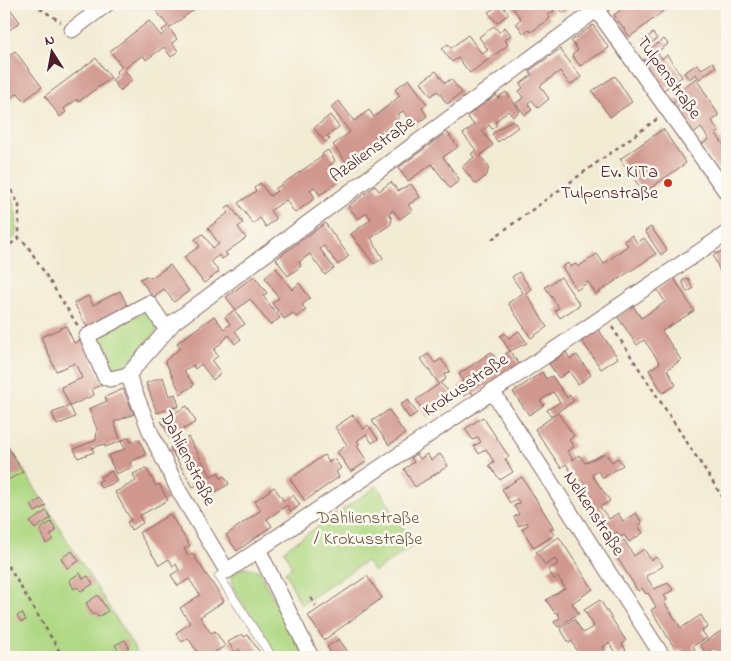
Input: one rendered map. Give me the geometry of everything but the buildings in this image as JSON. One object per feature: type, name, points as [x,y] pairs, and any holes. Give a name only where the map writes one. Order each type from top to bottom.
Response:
[{"type":"street","points":[[72,30],[107,4]]},
{"type":"street","name":"Tulpenstraße","points":[[600,7],[668,110],[727,193]]},
{"type":"street","name":"Azalienstraße","points":[[128,375],[167,330],[213,292],[600,7]]},
{"type":"street","name":"Krokusstraße","points":[[223,574],[727,233]]},
{"type":"street","points":[[128,375],[110,379],[106,377],[87,336],[149,303],[167,330]]},
{"type":"street","name":"Dahlienstraße","points":[[128,375],[167,468],[218,557],[223,574]]},
{"type":"street","name":"Nelkenstraße","points":[[492,391],[664,657]]},
{"type":"street","points":[[259,551],[311,657]]},
{"type":"lane","points":[[223,574],[272,657]]},
{"type":"path","points":[[4,10],[14,4]]},
{"type":"path","points":[[33,4],[72,30]]},
{"type":"path","points":[[492,239],[668,110]]},
{"type":"path","points":[[4,176],[19,205],[19,238],[34,254],[73,318],[87,336]]},
{"type":"path","points":[[4,249],[19,238]]},
{"type":"path","points":[[605,316],[727,504]]},
{"type":"path","points":[[4,559],[63,657]]},
{"type":"path","points":[[311,598],[316,606]]},
{"type":"green space","points":[[4,182],[13,202],[16,215],[16,229],[15,237],[4,246]]},
{"type":"green space","points":[[146,311],[158,328],[156,333],[119,373],[110,371],[96,338]]},
{"type":"green space","points":[[4,439],[140,657],[4,657]]},
{"type":"green space","name":"Dahlienstraße / Krokusstraße","points":[[377,486],[414,545],[374,572],[366,561],[301,605],[285,571],[292,567],[284,550]]},
{"type":"green space","points":[[243,568],[258,570],[305,657],[279,657],[234,590],[231,582],[233,574]]},
{"type":"place","name":"Ev. KiTa Tulpenstraße","points":[[668,183]]}]
